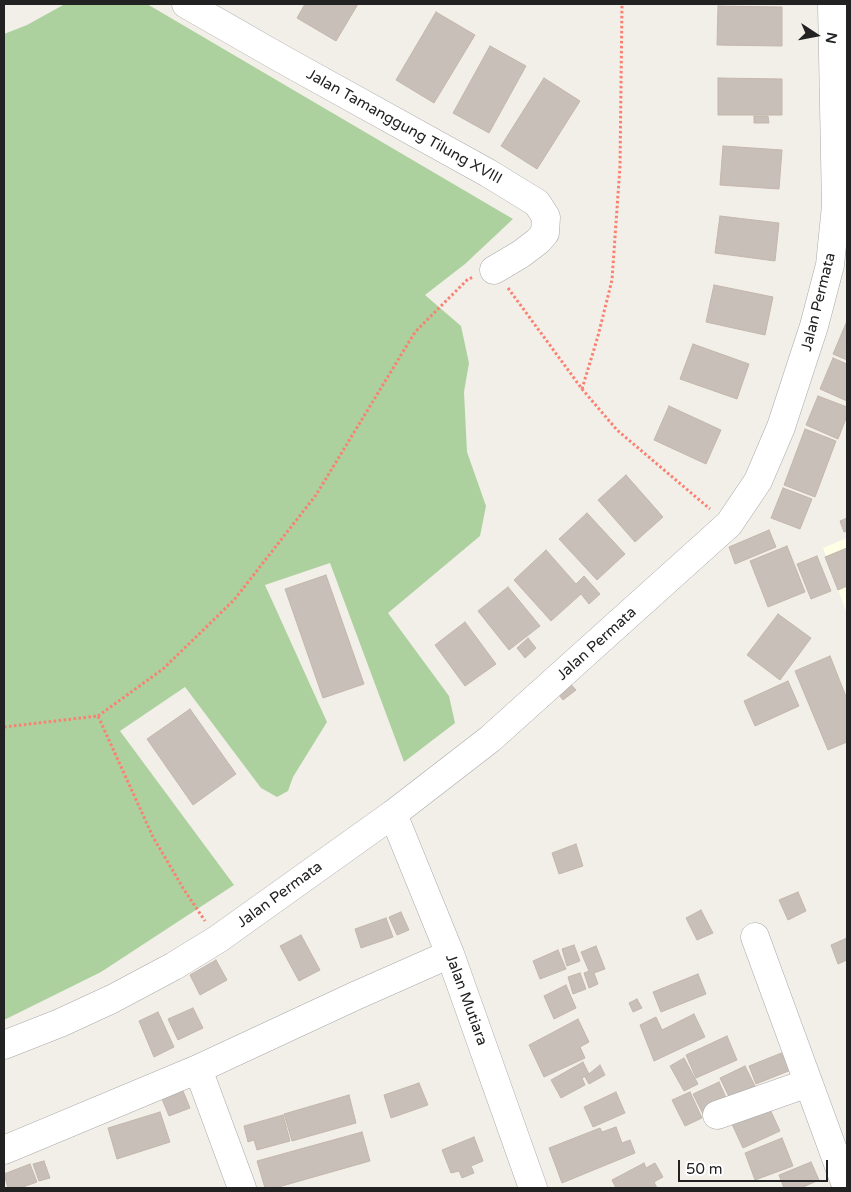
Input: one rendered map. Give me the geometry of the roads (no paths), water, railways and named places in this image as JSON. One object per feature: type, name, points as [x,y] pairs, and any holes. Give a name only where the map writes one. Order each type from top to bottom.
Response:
[{"type":"street","name":"Jalan Tamanggung Tilung XVIII","points":[[186,4],[282,60],[488,173],[537,203],[546,217],[545,233],[521,254],[494,270]]},
{"type":"street","name":"Jalan Permata","points":[[4,1045],[60,1023],[133,989],[218,939],[393,814],[490,739],[729,524],[758,481],[782,428],[814,326],[830,265],[836,206],[832,4]]},
{"type":"street","name":"Jalan Mutiara","points":[[393,814],[450,954],[533,1188]]},
{"type":"street","points":[[755,938],[847,1188]]},
{"type":"street","points":[[4,1150],[198,1069],[450,954]]},
{"type":"street","points":[[198,1069],[242,1188]]},
{"type":"street","points":[[717,1115],[808,1083]]}]
